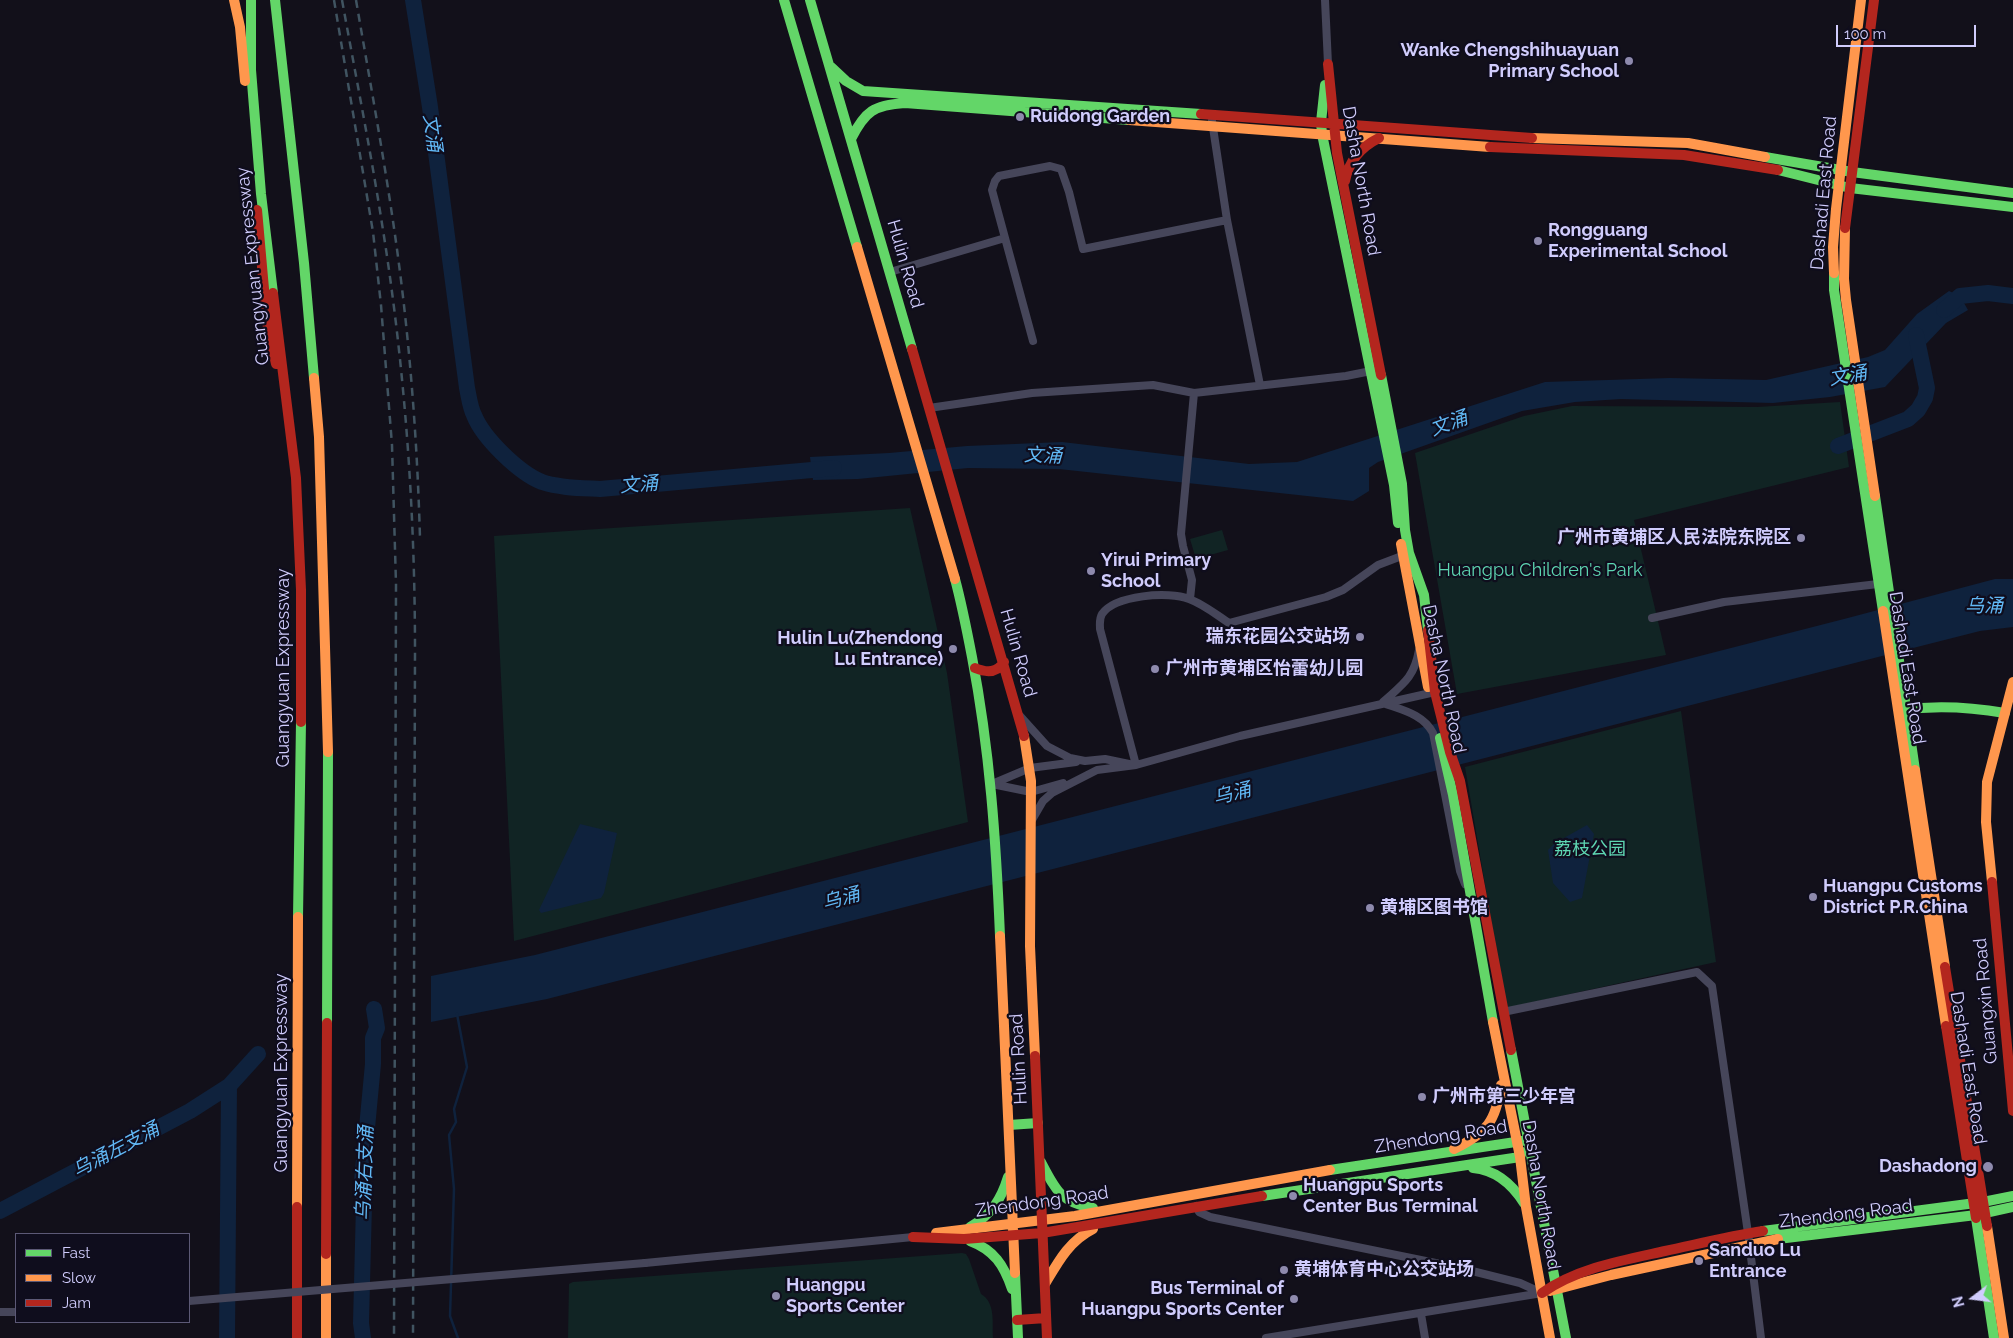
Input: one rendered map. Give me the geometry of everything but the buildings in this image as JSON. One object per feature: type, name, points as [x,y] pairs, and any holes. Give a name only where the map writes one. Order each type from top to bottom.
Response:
[{"type":"main road","points":[[235,0],[240,27],[267,323],[289,422]]},
{"type":"main road","name":"Guangyuan Expressway","points":[[251,0],[251,70],[260,194],[296,478],[301,599],[297,1011],[298,1338]]},
{"type":"main road","points":[[275,0],[304,263],[318,437],[328,742],[326,1338]]},
{"type":"main road","name":"Hulin Road","points":[[784,0],[912,429],[961,601],[975,668],[992,784],[995,827],[1018,1338]]},
{"type":"main road","name":"Hulin Road","points":[[810,0],[1019,714],[1030,768],[1032,820],[1029,929],[1047,1338]]},
{"type":"main road","name":"Dashadi East Road","points":[[1849,348],[1834,290],[1834,230],[1861,0]]},
{"type":"main road","name":"Dashadi East Road","points":[[1874,0],[1846,231],[1844,279],[1849,348],[1902,709],[1942,944],[1979,1203],[1994,1338]]},
{"type":"main road","name":"Dasha North Road","points":[[1328,64],[1321,122],[1322,134],[1371,372],[1383,404],[1402,484],[1406,554],[1424,595],[1432,692]]},
{"type":"main road","name":"Dasha North Road","points":[[1328,64],[1334,135],[1383,404],[1397,518],[1406,554],[1420,643],[1438,713],[1460,781],[1566,1338]]},
{"type":"main road","points":[[829,65],[846,81],[863,91],[1213,114],[1502,137],[1688,143],[1852,172],[2013,193]]},
{"type":"main road","points":[[851,139],[860,120],[869,111],[886,105],[905,103],[1503,148],[1684,155],[1774,169],[1850,188],[2013,207]]},
{"type":"main road","points":[[1344,187],[1345,174],[1351,162],[1366,144],[1380,138]]},
{"type":"main road","name":"Dashadi East Road","points":[[1864,447],[1861,472],[1878,584],[1885,600]]},
{"type":"main road","points":[[975,668],[988,673],[993,672],[1001,667],[1004,662]]},
{"type":"main road","name":"Guangxin Road","points":[[2013,682],[2009,714],[1987,782],[1986,822],[2013,1111]]},
{"type":"main road","points":[[1902,709],[1977,708],[2009,714]]},
{"type":"main road","name":"Dasha North Road","points":[[1438,713],[1444,774],[1453,795],[1502,1074],[1520,1157],[1526,1207],[1550,1338]]},
{"type":"main road","points":[[1442,1169],[1440,1155],[1475,1138],[1492,1122],[1498,1106],[1502,1074]]},
{"type":"main road","points":[[1009,1125],[1038,1123]]},
{"type":"main road","name":"Zhendong Road","points":[[913,1237],[965,1234],[1014,1236],[1042,1234],[1196,1206],[1520,1157],[1528,1141],[1516,1141],[1440,1155],[1338,1169],[965,1234]]},
{"type":"main road","points":[[1040,1160],[1054,1185],[1070,1204],[1079,1207],[1107,1210]]},
{"type":"main road","points":[[1011,1166],[1004,1192],[998,1202],[983,1220],[965,1234],[999,1260],[1006,1270],[1016,1304]]},
{"type":"main road","points":[[1454,1168],[1481,1168],[1492,1172],[1513,1187],[1526,1207]]},
{"type":"main road","name":"Zhendong Road","points":[[1542,1293],[1614,1262],[2013,1196]]},
{"type":"main road","name":"Zhendong Road","points":[[1748,1239],[1796,1236],[1980,1214],[2013,1207]]},
{"type":"main road","name":"Dashadi East Road","points":[[1980,1214],[2004,1338]]},
{"type":"main road","points":[[1044,1285],[1063,1252],[1074,1239],[1108,1222]]},
{"type":"main road","points":[[1017,1320],[1046,1318]]},
{"type":"street","points":[[1325,0],[1328,64]]},
{"type":"street","points":[[1213,114],[1212,125],[1227,220],[1260,385]]},
{"type":"street","points":[[1033,341],[992,190],[999,176],[1050,166],[1061,169],[1065,176],[1083,249],[1227,220]]},
{"type":"street","points":[[890,272],[1005,238]]},
{"type":"street","points":[[929,408],[1032,393],[1153,386],[1194,393],[1371,372]]},
{"type":"street","points":[[1190,599],[1192,580],[1182,546],[1181,534],[1191,443],[1194,393]]},
{"type":"street","points":[[1136,765],[1099,620],[1102,613],[1111,606],[1147,595],[1163,594],[1190,599],[1229,623],[1326,597],[1343,590],[1378,565],[1406,554]]},
{"type":"street","points":[[1652,618],[1724,602],[1878,584]]},
{"type":"street","points":[[1383,703],[1410,677],[1415,669],[1420,643]]},
{"type":"street","points":[[1032,820],[1043,801],[1052,793],[1096,770],[1136,765],[1240,736],[1432,692]]},
{"type":"street","points":[[1383,703],[1416,715],[1429,725],[1444,774]]},
{"type":"street","points":[[1019,714],[1038,738],[1047,746],[1070,758],[1085,761]]},
{"type":"street","points":[[992,784],[1030,768],[1105,758],[1136,765]]},
{"type":"street","points":[[992,784],[1031,792],[1076,780]]},
{"type":"street","points":[[1503,1012],[1697,972],[1712,986],[1761,1338]]},
{"type":"street","points":[[1196,1206],[1202,1214],[1220,1220],[1460,1268],[1520,1282],[1542,1293]]},
{"type":"street","points":[[190,1301],[645,1263],[913,1237]]},
{"type":"street","points":[[1266,1338],[1542,1293]]},
{"type":"street","points":[[0,1312],[15,1312]]},
{"type":"street","points":[[1422,1314],[1425,1338]]},
{"type":"green space","name":"Huangpu Children's Park","points":[[1840,402],[1849,467],[1634,520],[1666,655],[1457,694],[1415,453],[1524,416],[1572,406],[1757,407]]},
{"type":"green space","points":[[910,508],[947,673],[968,822],[514,941],[494,536]]},
{"type":"green space","points":[[1222,530],[1228,550],[1196,559],[1190,539]]},
{"type":"green space","name":"荔枝公园","points":[[1681,711],[1716,962],[1506,1008],[1465,767]]},
{"type":"green space","name":"Huangpu Sports Center","points":[[966,1254],[969,1259],[981,1294],[986,1298],[991,1308],[993,1338],[568,1338],[569,1284],[573,1282]]},
{"type":"water","points":[[1949,291],[1960,296],[1968,310],[1946,323],[1885,387],[1830,397],[1773,403],[1621,399],[1575,402],[1522,411],[1378,462],[1369,468],[1369,491],[1353,501],[1059,469],[968,468],[858,479],[813,480],[810,457],[889,453],[967,446],[1062,442],[1249,464],[1297,462],[1545,382],[1670,378],[1766,380],[1868,357],[1885,350],[1917,314]]},
{"type":"water","name":"乌涌","points":[[1995,579],[2013,579],[2013,627],[1980,631],[547,999],[431,1022],[431,976],[535,955]]},
{"type":"water","points":[[580,824],[617,833],[604,893],[601,898],[541,913],[539,910]]},
{"type":"water","points":[[1587,825],[1594,834],[1582,898],[1570,902],[1553,883],[1548,850],[1555,843]]},
{"type":"waterway","name":"文涌","points":[[413,0],[430,107],[467,388],[474,415],[493,444],[523,471],[542,482],[563,487],[600,489],[834,468]]},
{"type":"waterway","name":"文涌","points":[[1944,310],[1960,296],[1988,293],[2013,296]]},
{"type":"waterway","points":[[1838,446],[1908,419],[1918,410],[1925,398],[1927,388],[1916,335]]},
{"type":"waterway","name":"乌涌右支涌","points":[[363,1338],[361,1323],[364,1204],[362,1181],[373,1064],[373,1038],[377,1028],[374,1009]]},
{"type":"waterway","points":[[457,1014],[467,1067],[454,1109],[456,1122],[449,1135],[454,1189],[450,1316],[458,1338]]},
{"type":"waterway","name":"乌涌左支涌","points":[[0,1211],[190,1111],[229,1086],[258,1054]]},
{"type":"waterway","name":"乌涌右支涌","points":[[227,1338],[229,1086]]},
{"type":"railway","points":[[334,0],[373,232],[392,445],[396,584],[394,1338]]},
{"type":"railway","points":[[342,0],[374,172],[391,282],[403,387],[411,493],[415,599],[413,1338]]},
{"type":"railway","points":[[356,0],[381,142],[404,305],[417,460],[420,538]]},
{"type":"traffic: fast","points":[[251,0],[251,70],[261,194],[273,293]]},
{"type":"traffic: fast","points":[[275,0],[304,263],[314,378]]},
{"type":"traffic: fast","points":[[784,0],[857,247]]},
{"type":"traffic: fast","points":[[810,0],[912,349]]},
{"type":"traffic: fast","points":[[831,67],[846,81],[863,91],[1201,114]]},
{"type":"traffic: fast","points":[[1325,85],[1321,122],[1322,134],[1394,485],[1398,523]]},
{"type":"traffic: fast","points":[[851,139],[861,122],[872,111],[885,106],[905,103],[1129,120]]},
{"type":"traffic: fast","points":[[1765,157],[1852,172],[2013,193]]},
{"type":"traffic: fast","points":[[1778,170],[1850,188],[2013,207]]},
{"type":"traffic: fast","points":[[1834,273],[1834,290],[1883,611]]},
{"type":"traffic: fast","points":[[1381,375],[1402,484],[1405,530],[1409,553],[1424,595],[1428,630]]},
{"type":"traffic: fast","points":[[1875,496],[1915,770]]},
{"type":"traffic: fast","points":[[955,579],[972,657],[988,761],[1000,936]]},
{"type":"traffic: fast","points":[[1901,710],[1953,707],[2005,713]]},
{"type":"traffic: fast","points":[[298,917],[301,722]]},
{"type":"traffic: fast","points":[[1440,738],[1453,795],[1493,1022]]},
{"type":"traffic: fast","points":[[327,1023],[328,752]]},
{"type":"traffic: fast","points":[[1511,1050],[1566,1338]]},
{"type":"traffic: fast","points":[[1009,1125],[1038,1123]]},
{"type":"traffic: fast","points":[[1330,1170],[1522,1141]]},
{"type":"traffic: fast","points":[[1262,1196],[1520,1157],[1522,1152]]},
{"type":"traffic: fast","points":[[1041,1162],[1060,1193],[1073,1202],[1093,1208]]},
{"type":"traffic: fast","points":[[1473,1168],[1481,1169],[1503,1179],[1524,1203]]},
{"type":"traffic: fast","points":[[970,1227],[984,1217],[994,1206],[1002,1193],[1008,1177]]},
{"type":"traffic: fast","points":[[1763,1231],[1983,1202],[2013,1196]]},
{"type":"traffic: fast","points":[[1778,1239],[1976,1215],[2013,1207]]},
{"type":"traffic: fast","points":[[1976,1218],[1994,1338]]},
{"type":"traffic: fast","points":[[970,1241],[986,1249],[997,1259],[1012,1289]]},
{"type":"traffic: fast","points":[[1015,1273],[1018,1338]]},
{"type":"traffic: slow","points":[[234,0],[240,27],[245,81]]},
{"type":"traffic: slow","points":[[1834,273],[1833,247],[1836,209],[1861,0]]},
{"type":"traffic: slow","points":[[1129,120],[1490,147]]},
{"type":"traffic: slow","points":[[1532,138],[1688,143],[1765,157]]},
{"type":"traffic: slow","points":[[1845,228],[1844,279],[1846,300],[1875,496]]},
{"type":"traffic: slow","points":[[857,247],[955,579]]},
{"type":"traffic: slow","points":[[314,378],[319,437],[328,752]]},
{"type":"traffic: slow","points":[[1401,544],[1428,687]]},
{"type":"traffic: slow","points":[[1883,611],[1946,1026]]},
{"type":"traffic: slow","points":[[1992,882],[1986,822],[1987,782],[2013,682]]},
{"type":"traffic: slow","points":[[1024,736],[1031,781],[1030,946],[1035,1056]]},
{"type":"traffic: slow","points":[[1915,770],[1945,967]]},
{"type":"traffic: slow","points":[[297,1207],[298,917]]},
{"type":"traffic: slow","points":[[1000,936],[1015,1273]]},
{"type":"traffic: slow","points":[[1493,1022],[1520,1157],[1526,1207],[1550,1338]]},
{"type":"traffic: slow","points":[[1454,1149],[1475,1137],[1488,1124],[1493,1117],[1501,1085]]},
{"type":"traffic: slow","points":[[936,1233],[1075,1216],[1330,1170]]},
{"type":"traffic: slow","points":[[1987,1226],[2004,1338]]},
{"type":"traffic: slow","points":[[1045,1284],[1071,1246],[1093,1229]]},
{"type":"traffic: slow","points":[[1550,1291],[1611,1275],[1778,1239]]},
{"type":"traffic: slow","points":[[326,1254],[326,1338]]},
{"type":"traffic: jam","points":[[1845,228],[1874,0]]},
{"type":"traffic: jam","points":[[1328,64],[1337,153],[1381,375]]},
{"type":"traffic: jam","points":[[1201,114],[1532,138]]},
{"type":"traffic: jam","points":[[1345,181],[1349,167],[1357,155],[1361,150],[1379,138]]},
{"type":"traffic: jam","points":[[1490,147],[1684,155],[1778,170]]},
{"type":"traffic: jam","points":[[257,210],[267,323],[276,364]]},
{"type":"traffic: jam","points":[[273,293],[296,478],[301,590],[301,722]]},
{"type":"traffic: jam","points":[[912,349],[1024,736]]},
{"type":"traffic: jam","points":[[1428,630],[1435,692],[1450,752],[1460,781],[1511,1050]]},
{"type":"traffic: jam","points":[[975,668],[991,671],[1001,666],[1004,662]]},
{"type":"traffic: jam","points":[[1992,882],[2013,1111]]},
{"type":"traffic: jam","points":[[1945,967],[1987,1226]]},
{"type":"traffic: jam","points":[[326,1254],[327,1023]]},
{"type":"traffic: jam","points":[[1946,1026],[1976,1218]]},
{"type":"traffic: jam","points":[[1035,1056],[1047,1338]]},
{"type":"traffic: jam","points":[[913,1237],[964,1239],[1042,1233],[1262,1196]]},
{"type":"traffic: jam","points":[[297,1207],[297,1338]]},
{"type":"traffic: jam","points":[[1542,1293],[1570,1277],[1601,1266],[1714,1240],[1763,1231]]},
{"type":"traffic: jam","points":[[1017,1320],[1046,1318]]},
{"type":"place","name":"Wanke Chengshihuayuan Primary School","points":[[1629,61]]},
{"type":"place","name":"Ruidong Garden","points":[[1020,117]]},
{"type":"place","name":"Rongguang Experimental School","points":[[1538,241]]},
{"type":"place","name":"广州市黄埔区人民法院东院区","points":[[1801,538]]},
{"type":"place","name":"Yirui Primary School","points":[[1091,571]]},
{"type":"place","name":"瑞东花园公交站场","points":[[1360,637]]},
{"type":"place","name":"Hulin Lu(Zhendong Lu Entrance)","points":[[953,649]]},
{"type":"place","name":"广州市黄埔区怡蕾幼儿园","points":[[1155,669]]},
{"type":"place","name":"Huangpu Customs District P.R.China","points":[[1813,897]]},
{"type":"place","name":"黄埔区图书馆","points":[[1370,908]]},
{"type":"place","name":"广州市第三少年宫","points":[[1422,1097]]},
{"type":"place","name":"Dashadong","points":[[1988,1167]]},
{"type":"place","name":"Huangpu Sports Center Bus Terminal","points":[[1293,1196]]},
{"type":"place","name":"Sanduo Lu Entrance","points":[[1699,1261]]},
{"type":"place","name":"黄埔体育中心公交站场","points":[[1284,1270]]},
{"type":"place","name":"Huangpu Sports Center","points":[[776,1296]]},
{"type":"place","name":"Bus Terminal of Huangpu Sports Center","points":[[1294,1299]]}]
